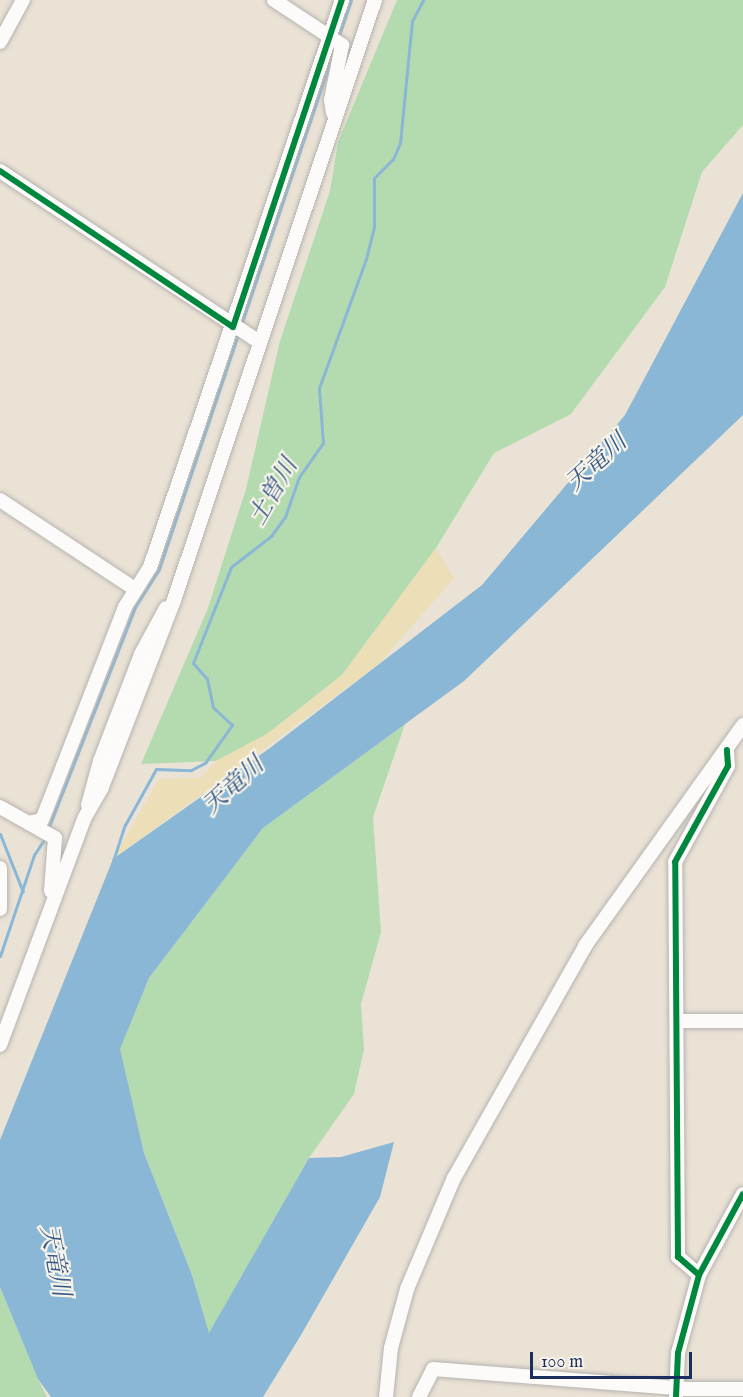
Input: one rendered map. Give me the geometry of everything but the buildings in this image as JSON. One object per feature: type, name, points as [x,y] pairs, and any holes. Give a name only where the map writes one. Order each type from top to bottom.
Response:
[{"type":"street","points":[[0,42],[22,0]]},
{"type":"street","points":[[274,0],[334,41]]},
{"type":"street","points":[[42,830],[42,820],[135,589],[150,567],[237,329],[334,41],[342,0]]},
{"type":"street","points":[[85,817],[106,776],[176,594],[258,341],[375,0]]},
{"type":"street","points":[[334,41],[332,100],[334,120]]},
{"type":"street","points":[[0,171],[258,341]]},
{"type":"street","points":[[0,500],[135,589]]},
{"type":"street","points":[[0,1045],[85,817],[100,761],[155,622],[176,594]]},
{"type":"street","points":[[386,1397],[392,1348],[407,1289],[454,1178],[585,946],[728,750],[743,726]]},
{"type":"street","points":[[699,1275],[678,1257],[675,862],[728,766],[728,750]]},
{"type":"street","points":[[100,761],[106,776]]},
{"type":"street","points":[[0,807],[42,830],[57,842],[53,901]]},
{"type":"street","points":[[0,868],[0,909]]},
{"type":"street","points":[[677,1021],[743,1021]]},
{"type":"street","points":[[677,1393],[678,1353],[699,1275],[743,1194]]},
{"type":"street","points":[[419,1397],[433,1369],[677,1393],[743,1389]]},
{"type":"green space","points":[[397,0],[743,0],[743,125],[702,172],[665,287],[571,414],[494,453],[436,548],[342,675],[267,734],[216,761],[141,764],[208,608],[246,489],[280,341],[330,191],[338,142]]},
{"type":"green space","points":[[405,724],[373,817],[381,932],[361,1004],[364,1049],[354,1094],[309,1158],[209,1334],[192,1275],[144,1153],[119,1049],[149,978],[263,828]]},
{"type":"green space","points":[[0,1287],[38,1379],[47,1397],[0,1397]]},
{"type":"sand","points":[[436,548],[454,578],[378,665],[113,859],[159,779],[201,778],[216,761],[267,734],[342,675]]},
{"type":"water","name":"天竜川","points":[[743,193],[743,415],[464,681],[263,828],[149,978],[120,1049],[144,1153],[192,1275],[209,1333],[309,1158],[341,1157],[394,1142],[380,1197],[301,1335],[263,1397],[51,1397],[38,1379],[0,1287],[0,1140],[113,859],[270,748],[482,585],[625,415]]},
{"type":"waterway","points":[[338,38],[351,0]]},
{"type":"waterway","name":"土曽川","points":[[113,861],[125,825],[156,769],[191,770],[205,763],[232,725],[213,707],[207,679],[193,663],[231,567],[271,536],[285,517],[299,477],[323,443],[319,388],[366,259],[374,227],[374,178],[393,159],[400,143],[412,21],[423,0]]},
{"type":"waterway","points":[[241,325],[334,50]]},
{"type":"waterway","points":[[48,829],[135,607],[159,569],[238,334]]},
{"type":"waterway","points":[[0,834],[23,892]]},
{"type":"waterway","points":[[0,956],[34,855],[45,838]]},
{"type":"cycle path","points":[[0,171],[233,327],[342,0]]},
{"type":"cycle path","points":[[699,1275],[678,1257],[675,862],[728,766],[727,750]]},
{"type":"cycle path","points":[[676,1397],[678,1353],[699,1275],[743,1194]]}]
